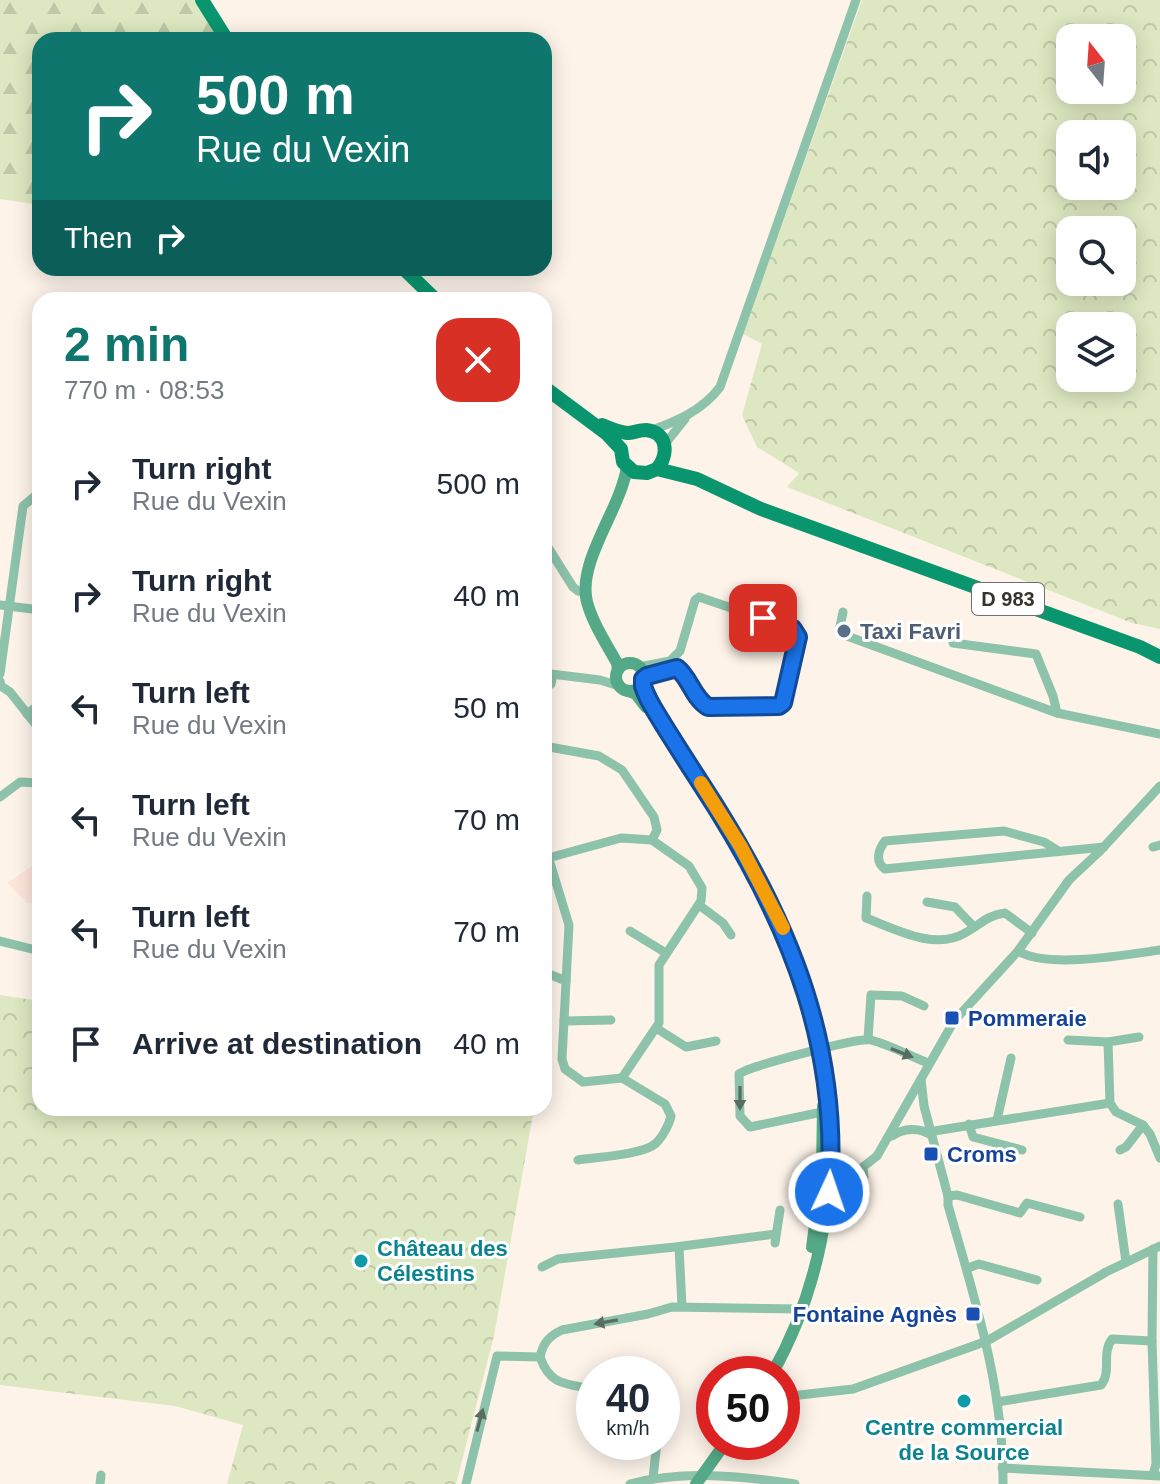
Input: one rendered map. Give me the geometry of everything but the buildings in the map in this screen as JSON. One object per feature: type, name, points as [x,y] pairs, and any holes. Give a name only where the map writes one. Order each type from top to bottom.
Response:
[{"type":"main road","points":[[202,0],[222,32]]},
{"type":"main road","points":[[411,276],[428,292]]},
{"type":"main road","points":[[552,393],[594,422],[621,449]]},
{"type":"main road","points":[[594,422],[630,434],[649,431],[658,435],[665,448],[657,469],[642,474],[619,501]]},
{"type":"main road","points":[[630,434],[621,449],[621,457],[627,467],[642,474]]},
{"type":"main road","name":"D 983","points":[[665,448],[697,479]]},
{"type":"main road","points":[[627,467],[619,501],[589,564],[585,592],[591,613],[617,663],[620,680],[637,696],[657,723],[749,871],[793,965],[819,1051],[829,1225],[778,1356]]},
{"type":"main road","name":"D 983","points":[[657,469],[697,479],[761,509],[1140,647],[1160,657]]},
{"type":"main road","points":[[591,613],[623,660],[639,673],[646,694],[741,847],[775,912],[801,976],[819,1051],[832,1131],[799,1308]]},
{"type":"main road","points":[[620,680],[622,666],[639,673]]},
{"type":"main road","points":[[620,680],[637,689],[639,673]]},
{"type":"main road","points":[[702,1480],[716,1460]]},
{"type":"street","points":[[649,431],[704,405],[720,387],[856,0]]},
{"type":"street","points":[[665,448],[690,413]]},
{"type":"street","points":[[0,674],[5,606],[23,506],[32,499]]},
{"type":"street","points":[[552,554],[573,587],[585,592]]},
{"type":"street","points":[[699,597],[793,629],[798,637],[783,703],[775,708],[708,707],[701,703],[677,668],[639,673],[675,658],[680,651],[695,600],[699,597]]},
{"type":"street","points":[[5,606],[32,609]]},
{"type":"street","points":[[843,612],[840,627],[847,636],[1057,713],[1160,734]]},
{"type":"street","points":[[953,643],[1036,654],[1057,713]]},
{"type":"street","points":[[552,674],[620,680]]},
{"type":"street","points":[[0,685],[10,692],[32,720]]},
{"type":"street","points":[[27,714],[32,710]]},
{"type":"street","points":[[552,747],[599,756],[622,770],[654,817],[657,830],[652,840]]},
{"type":"street","points":[[0,797],[20,782],[32,783]]},
{"type":"street","points":[[826,1174],[863,1168],[877,1156],[959,1014],[1018,951],[1069,880],[1160,786]]},
{"type":"street","points":[[1057,850],[1044,842],[1004,831],[885,841],[878,858],[885,869],[1104,847]]},
{"type":"street","points":[[552,857],[621,838],[652,840],[689,866],[702,888],[699,905],[659,965],[659,1023],[622,1078]]},
{"type":"street","points":[[552,871],[569,925],[562,1059],[565,1069],[583,1082],[622,1078],[665,1104],[671,1116],[669,1125],[655,1145],[578,1160]]},
{"type":"street","points":[[867,896],[866,918],[913,937],[941,940],[955,937],[992,915],[1005,913],[1032,933]]},
{"type":"street","points":[[927,902],[955,907],[974,927]]},
{"type":"street","points":[[699,905],[723,923],[731,935]]},
{"type":"street","points":[[630,931],[666,953]]},
{"type":"street","points":[[0,941],[32,949]]},
{"type":"street","points":[[1018,951],[1031,957],[1078,960],[1160,950]]},
{"type":"street","points":[[552,975],[566,981]]},
{"type":"street","points":[[868,1039],[871,995],[902,996],[924,1006]]},
{"type":"street","points":[[564,1021],[611,1020]]},
{"type":"street","points":[[656,1028],[686,1047],[716,1041]]},
{"type":"street","points":[[1068,1040],[1108,1042],[1139,1037]]},
{"type":"street","points":[[822,1112],[750,1127],[740,1116],[739,1074],[746,1068],[868,1039],[928,1063]]},
{"type":"street","points":[[1108,1042],[1110,1103],[1116,1112],[1143,1125],[1160,1158]]},
{"type":"street","points":[[997,1120],[1011,1058]]},
{"type":"street","points":[[921,1079],[928,1120],[925,1132],[948,1196],[987,1341],[1002,1435],[1003,1484]]},
{"type":"street","points":[[905,1109],[917,1100],[924,1106]]},
{"type":"street","points":[[889,1139],[900,1131],[925,1132],[1110,1103]]},
{"type":"street","points":[[905,1109],[906,1123],[925,1132]]},
{"type":"street","points":[[969,1124],[973,1137],[1022,1150]]},
{"type":"street","points":[[1120,1150],[1143,1125]]},
{"type":"street","points":[[829,1225],[864,1177],[863,1168]]},
{"type":"street","points":[[948,1196],[957,1195],[1020,1213],[1027,1203],[1080,1217]]},
{"type":"street","points":[[1118,1204],[1126,1262]]},
{"type":"street","points":[[542,1267],[558,1259],[776,1238],[780,1210]]},
{"type":"street","points":[[679,1247],[682,1306]]},
{"type":"street","points":[[800,1395],[853,1389],[987,1341],[1156,1248],[1152,1341],[1157,1475],[1002,1468]]},
{"type":"street","points":[[968,1268],[979,1264],[1037,1280]]},
{"type":"street","points":[[576,1385],[554,1380],[543,1368],[540,1357],[545,1341],[562,1330],[682,1306],[799,1308]]},
{"type":"street","points":[[997,1402],[1101,1385],[1106,1379],[1106,1347],[1112,1339],[1152,1341]]},
{"type":"street","points":[[466,1484],[497,1356],[540,1357]]},
{"type":"street","points":[[653,1478],[655,1460]]},
{"type":"street","points":[[630,1484],[653,1478],[795,1484]]},
{"type":"shaded area","points":[[32,866],[32,903],[27,903],[7,883]]},
{"type":"green space","points":[[0,0],[198,0],[219,32],[32,32],[32,204],[0,199]]},
{"type":"green space","points":[[862,0],[1160,0],[1160,629],[1132,623],[787,487],[799,473],[757,447],[742,415],[762,344],[743,334]]},
{"type":"green space","name":"Château des Célestins","points":[[0,995],[32,1000],[32,1116],[533,1116],[494,1336],[456,1484],[227,1484],[243,1425],[175,1406],[0,1385]]},
{"type":"slow traffic","points":[[701,783],[741,847],[783,928]]},
{"type":"place","name":"Taxi Favri","points":[[844,631]]},
{"type":"place","name":"Pommeraie","points":[[952,1018]]},
{"type":"place","name":"Croms","points":[[931,1154]]},
{"type":"place","name":"Château des Célestins","points":[[361,1261]]},
{"type":"place","name":"Fontaine Agnès","points":[[973,1314]]},
{"type":"place","name":"Centre commercial de la Source","points":[[964,1401]]},
{"type":"route","points":[[763,618],[793,629],[798,637],[783,703],[779,706],[708,707],[701,703],[681,670],[672,667],[647,676],[643,679],[643,686],[674,742],[741,847],[766,892],[792,951],[814,1019],[826,1077],[832,1135],[829,1192]]}]
